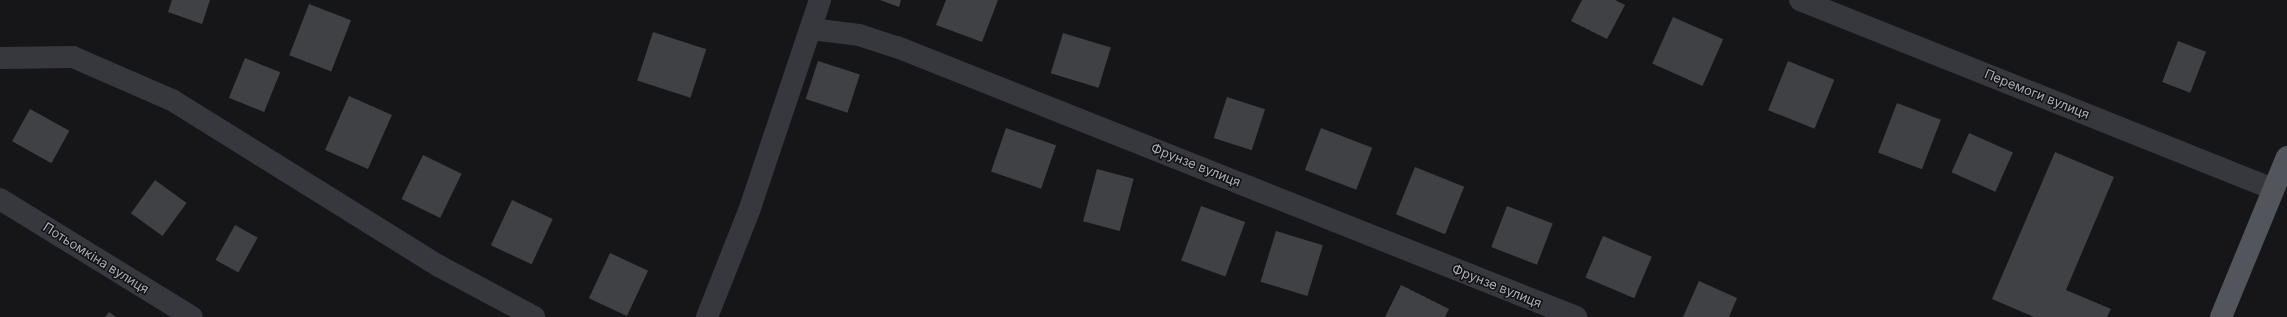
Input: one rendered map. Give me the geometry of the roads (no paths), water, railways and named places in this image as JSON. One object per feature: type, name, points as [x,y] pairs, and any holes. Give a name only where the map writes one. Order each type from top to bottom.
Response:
[{"type":"main road","points":[[2221,317],[2287,157]]},
{"type":"street","points":[[707,317],[749,211],[820,0]]},
{"type":"street","name":"Перемоги вулиця","points":[[1800,0],[2273,189]]},
{"type":"street","name":"Фрунзе вулиця","points":[[811,29],[859,35],[897,47],[1576,317]]},
{"type":"street","points":[[0,58],[72,57],[172,100],[439,266],[534,317]]},
{"type":"street","name":"Потьомкіна вулиця","points":[[0,199],[192,317]]}]
